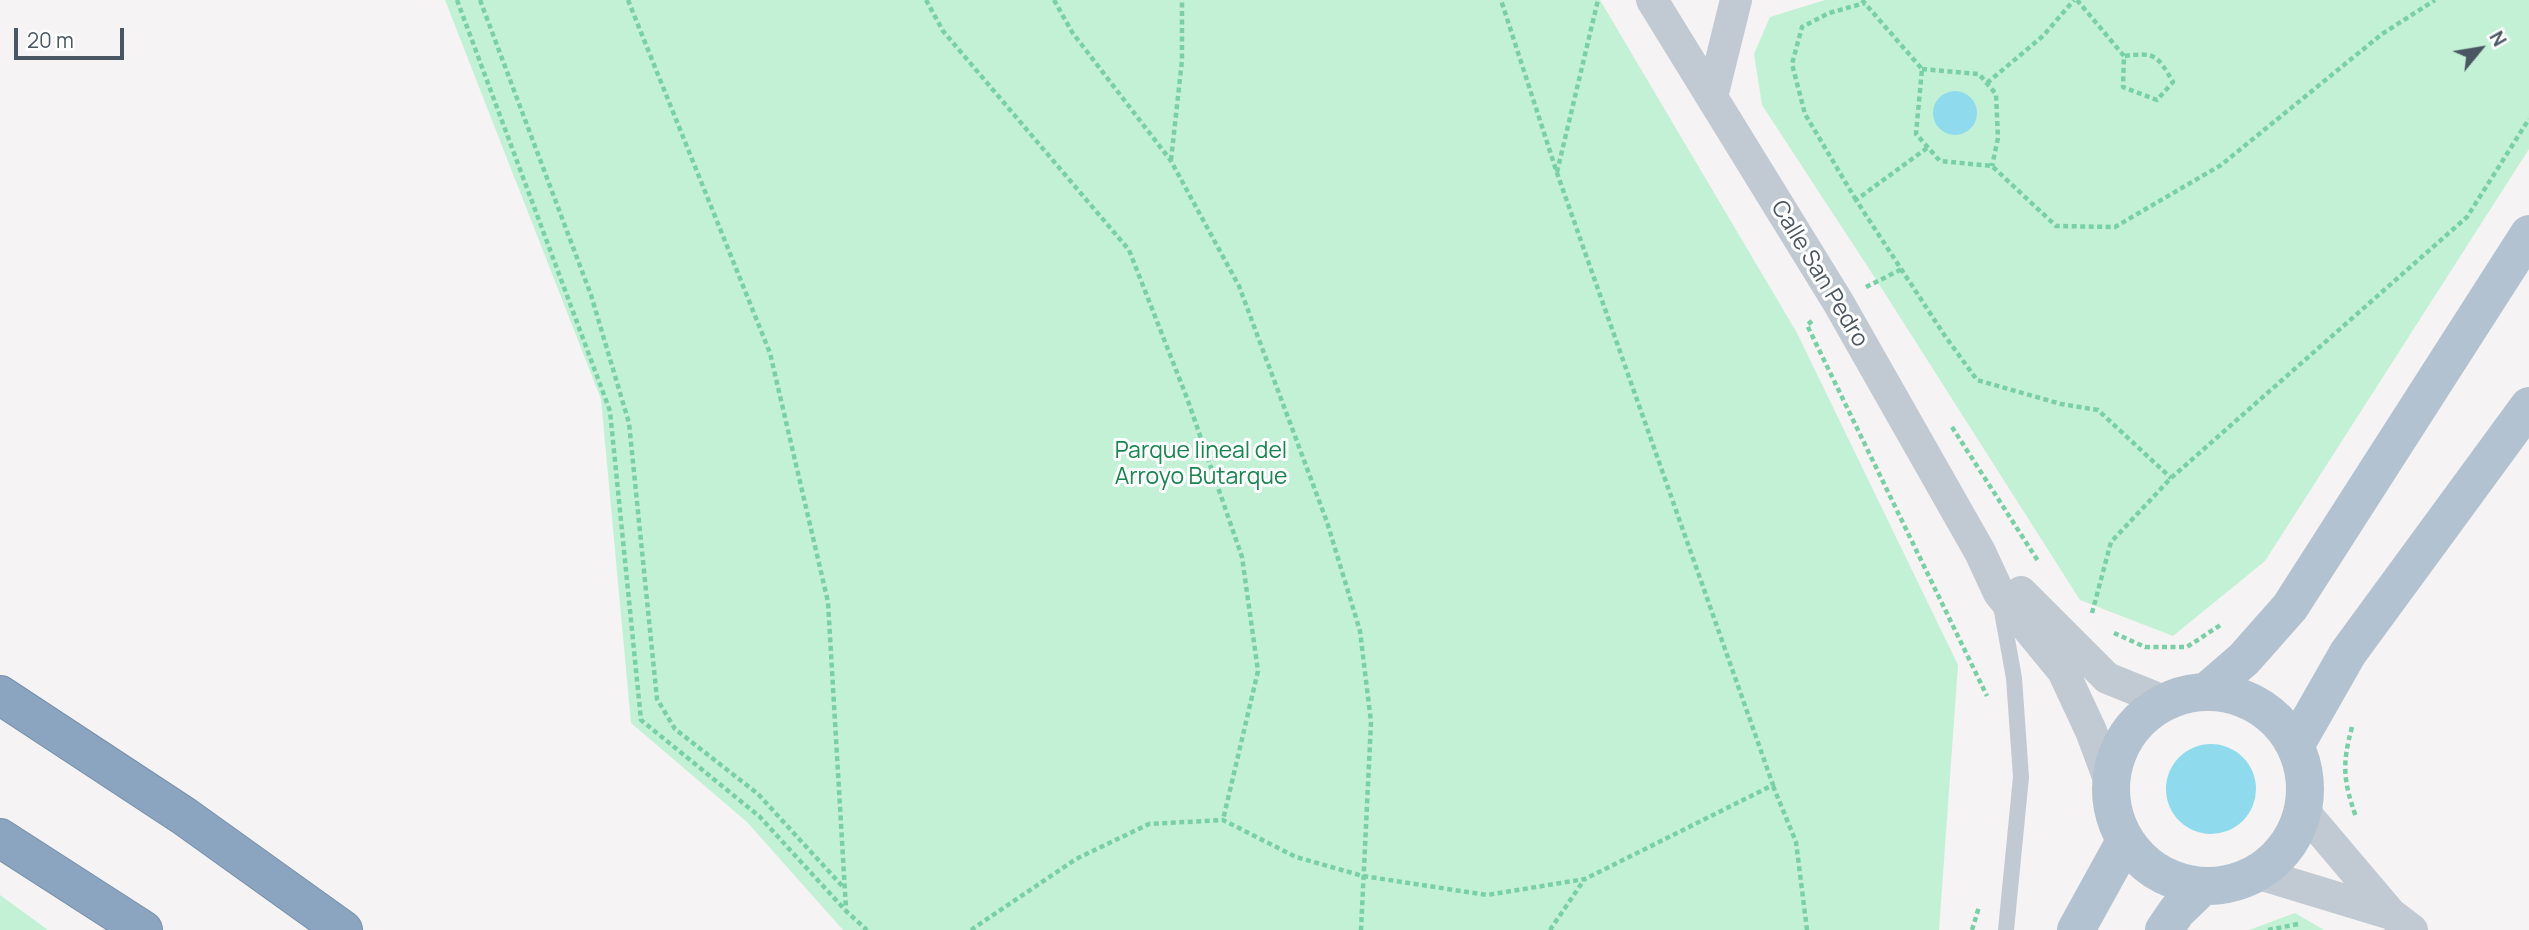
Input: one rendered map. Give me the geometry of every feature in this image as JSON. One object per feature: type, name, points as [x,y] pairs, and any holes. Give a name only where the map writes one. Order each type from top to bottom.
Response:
[{"type":"highway","points":[[0,695],[184,816],[343,930]]},
{"type":"highway","points":[[0,838],[143,930]]},
{"type":"main road","points":[[2207,691],[2244,659],[2290,607],[2529,234]]},
{"type":"main road","points":[[2295,746],[2348,653],[2529,406]]},
{"type":"main road","points":[[2207,691],[2234,695],[2259,706],[2280,724],[2295,746],[2304,777],[2302,809],[2294,834],[2278,856],[2256,873],[2231,884],[2203,886],[2172,879],[2146,864],[2125,841],[2113,812],[2110,782],[2118,749],[2137,721],[2164,701],[2207,691]]},
{"type":"main road","points":[[2076,930],[2125,841]]},
{"type":"main road","points":[[2164,930],[2176,911],[2203,886]]},
{"type":"street","name":"Calle San Pedro","points":[[1652,0],[1838,302],[1980,552],[1998,593],[2063,671],[2091,731],[2110,782]]},
{"type":"street","points":[[1712,97],[1736,0]]},
{"type":"street","name":"Calle San Pedro","points":[[1980,552],[2084,637],[2107,678],[2164,701]]},
{"type":"street","points":[[2302,809],[2402,922]]},
{"type":"street","points":[[2256,873],[2402,922]]},
{"type":"lane","points":[[1998,593],[2014,678],[2021,777],[2006,930]]},
{"type":"path","points":[[457,0],[610,411],[640,720],[759,816],[846,911],[867,930]]},
{"type":"path","points":[[481,0],[591,295],[629,423],[657,699],[675,729],[758,794],[844,888]]},
{"type":"path","points":[[628,0],[770,353],[828,602],[846,911]]},
{"type":"path","points":[[926,0],[943,30],[1129,250],[1187,398],[1242,557],[1258,671],[1223,820]]},
{"type":"path","points":[[1054,0],[1072,32],[1171,161],[1239,286],[1328,523],[1360,631],[1371,722],[1361,930]]},
{"type":"path","points":[[1171,161],[1182,60],[1182,0]]},
{"type":"path","points":[[1501,0],[1557,173],[1773,786],[1796,842],[1807,930]]},
{"type":"path","points":[[1557,173],[1598,0]]},
{"type":"path","points":[[1987,83],[2043,36],[2075,0],[2124,56],[2123,87],[2157,100],[2173,82],[2160,59],[2149,53],[2124,56]]},
{"type":"path","points":[[1922,69],[1916,134],[1940,161],[1992,166],[2056,226],[2115,227],[2221,165],[2382,34],[2435,0]]},
{"type":"path","points":[[1992,166],[1998,138],[1997,94],[1979,74],[1922,69],[1863,2],[1829,13],[1802,27],[1792,64],[1805,114],[1856,200],[1977,380],[2061,404],[2098,410],[2171,478]]},
{"type":"path","points":[[2227,621],[2187,647],[2145,647],[2084,637],[2111,542],[2171,478],[2467,217],[2529,119]]},
{"type":"path","points":[[1856,200],[1927,148]]},
{"type":"path","points":[[1871,299],[1864,288],[1902,269]]},
{"type":"path","points":[[1838,302],[1807,325],[1991,704]]},
{"type":"path","points":[[1949,422],[2045,571]]},
{"type":"path","points":[[2353,723],[2345,754],[2346,789],[2358,823]]},
{"type":"path","points":[[971,930],[1076,859],[1149,824],[1223,820],[1296,857],[1363,876],[1487,895],[1585,879],[1773,786]]},
{"type":"path","points":[[1550,930],[1585,879]]},
{"type":"path","points":[[1972,930],[1979,906]]},
{"type":"green space","name":"Parque lineal del Arroyo Butarque","points":[[445,0],[1600,0],[1797,333],[1958,665],[1939,930],[843,930],[747,822],[631,723],[601,399]]},
{"type":"green space","points":[[1825,0],[2529,0],[2529,149],[2265,561],[2173,636],[2080,600],[1762,105],[1754,54],[1770,17]]},
{"type":"green space","points":[[0,895],[48,930],[0,930]]},
{"type":"green space","points":[[2295,913],[2324,930],[2249,930]]},
{"type":"water","points":[[1955,91],[1964,92],[1971,97],[1976,104],[1976,122],[1971,129],[1964,134],[1955,135],[1946,134],[1939,129],[1934,122],[1933,113],[1934,104],[1939,97],[1946,92]]},
{"type":"water","points":[[2211,744],[2228,748],[2243,757],[2252,772],[2256,789],[2252,806],[2243,821],[2228,830],[2211,834],[2194,830],[2179,821],[2170,806],[2166,789],[2170,772],[2179,757],[2194,748]]}]
